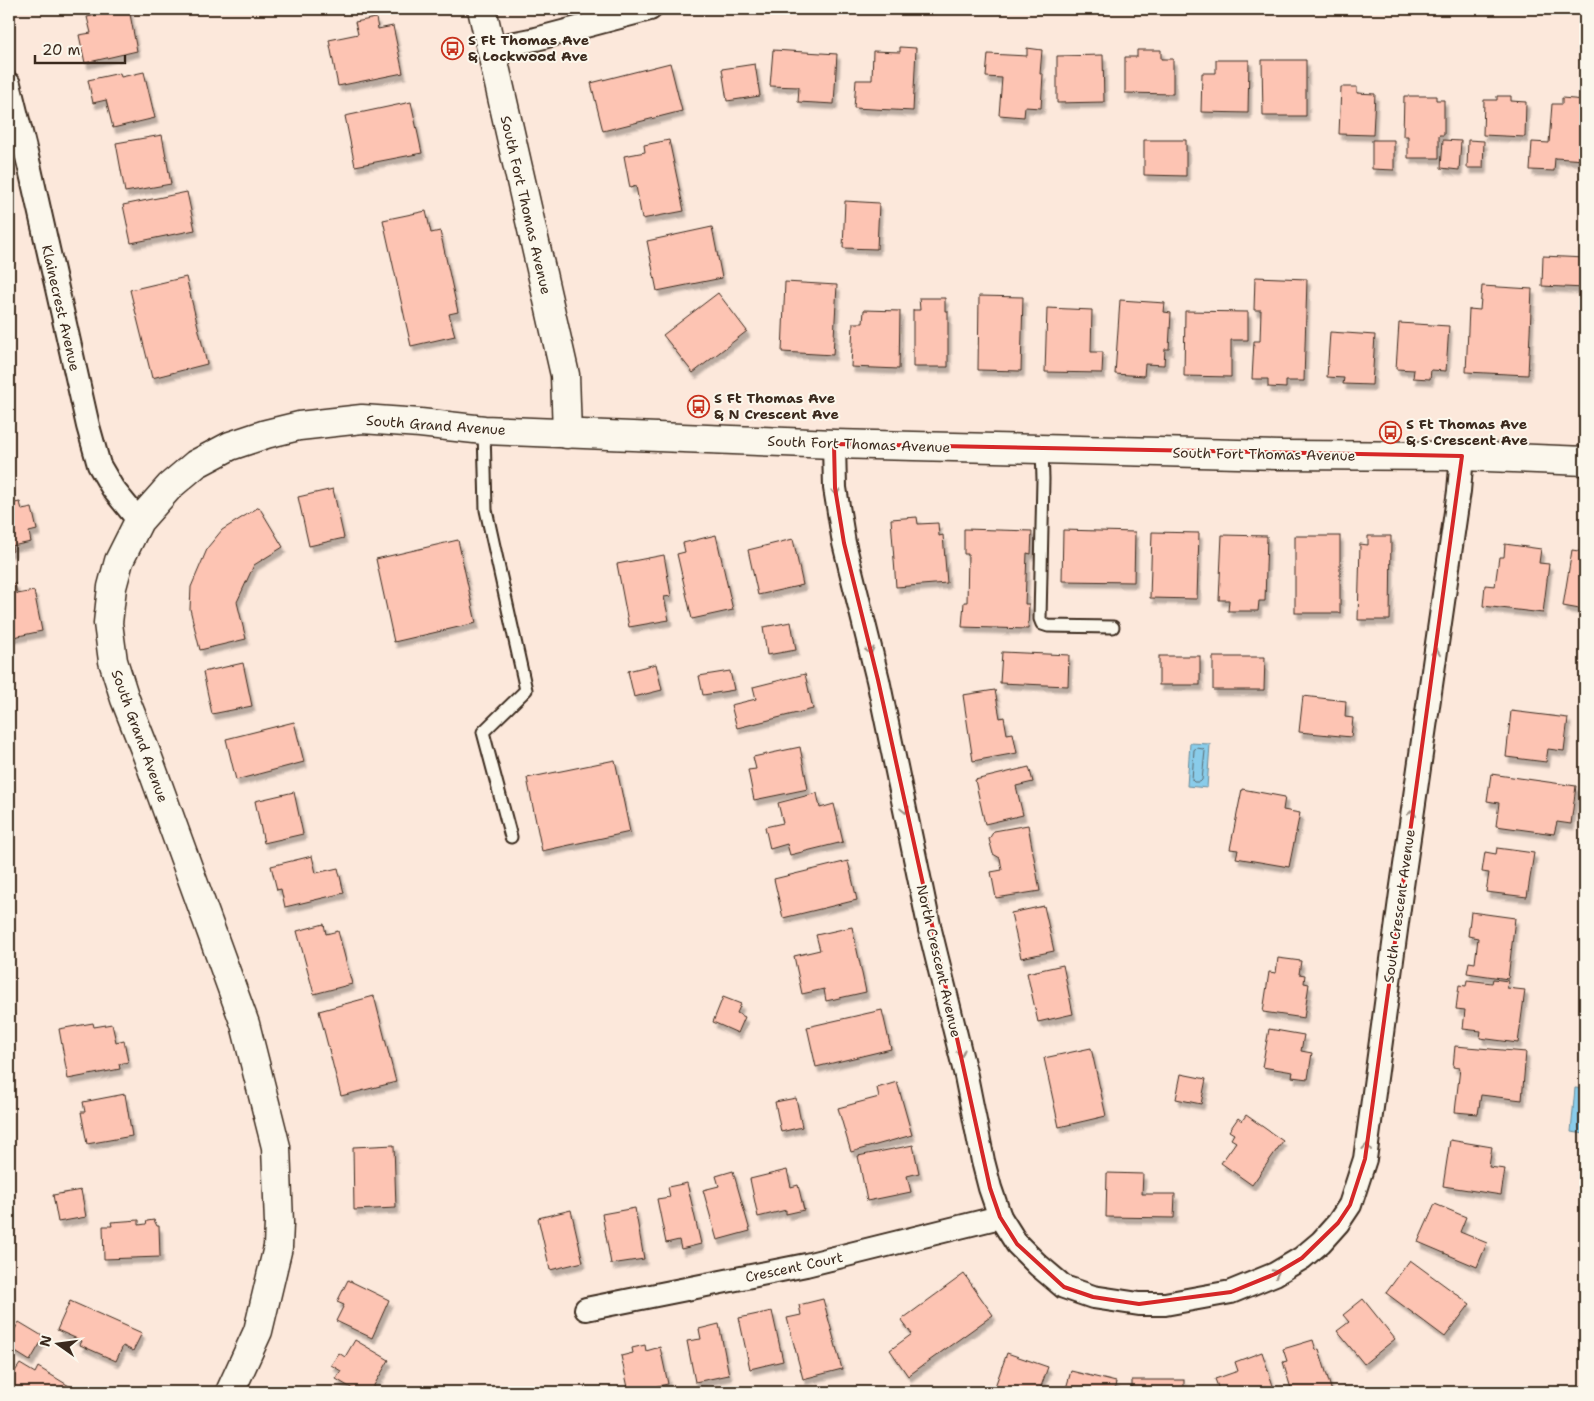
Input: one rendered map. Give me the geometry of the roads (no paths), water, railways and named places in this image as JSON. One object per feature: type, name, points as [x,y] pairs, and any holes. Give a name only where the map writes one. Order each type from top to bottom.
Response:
[{"type":"main road","name":"South Fort Thomas Avenue","points":[[482,9],[564,375],[567,434],[834,444],[1308,456],[1462,456],[1585,461]]},
{"type":"main road","name":"South Grand Avenue","points":[[230,1392],[258,1331],[278,1247],[276,1147],[245,1024],[125,699],[113,661],[108,623],[112,587],[119,561],[139,521],[170,486],[196,464],[230,446],[266,434],[299,426],[362,419],[484,430],[567,434]]},
{"type":"street","points":[[491,48],[536,39],[650,9]]},
{"type":"street","name":"Klainecrest Avenue","points":[[9,84],[88,426],[99,465],[113,490],[139,521]]},
{"type":"street","name":"North Crescent Avenue","points":[[834,444],[835,488],[844,543],[878,680],[930,930],[966,1076],[983,1161],[1000,1218],[1018,1244],[1038,1265],[1064,1287],[1093,1297],[1140,1304],[1165,1304],[1231,1292]]},
{"type":"street","name":"South Crescent Avenue","points":[[1231,1292],[1275,1274],[1302,1258],[1320,1242],[1338,1223],[1350,1205],[1365,1159],[1462,456]]},
{"type":"street","name":"Crescent Court","points":[[586,1309],[806,1266],[1000,1218]]},
{"type":"lane","points":[[484,430],[486,510],[526,690],[483,732],[511,837]]},
{"type":"lane","points":[[1042,449],[1040,619],[1042,624],[1048,626],[1113,627]]},
{"type":"water","points":[[1190,743],[1210,744],[1207,788],[1187,786]]},
{"type":"water","points":[[1575,1088],[1585,1089],[1585,1134],[1571,1132]]},
{"type":"place","name":"S Ft Thomas Ave & Lockwood Ave","points":[[452,48]]},
{"type":"place","name":"S Ft Thomas Ave & N Crescent Ave","points":[[698,406]]},
{"type":"place","name":"S Ft Thomas Ave & S Crescent Ave","points":[[1390,432]]}]
